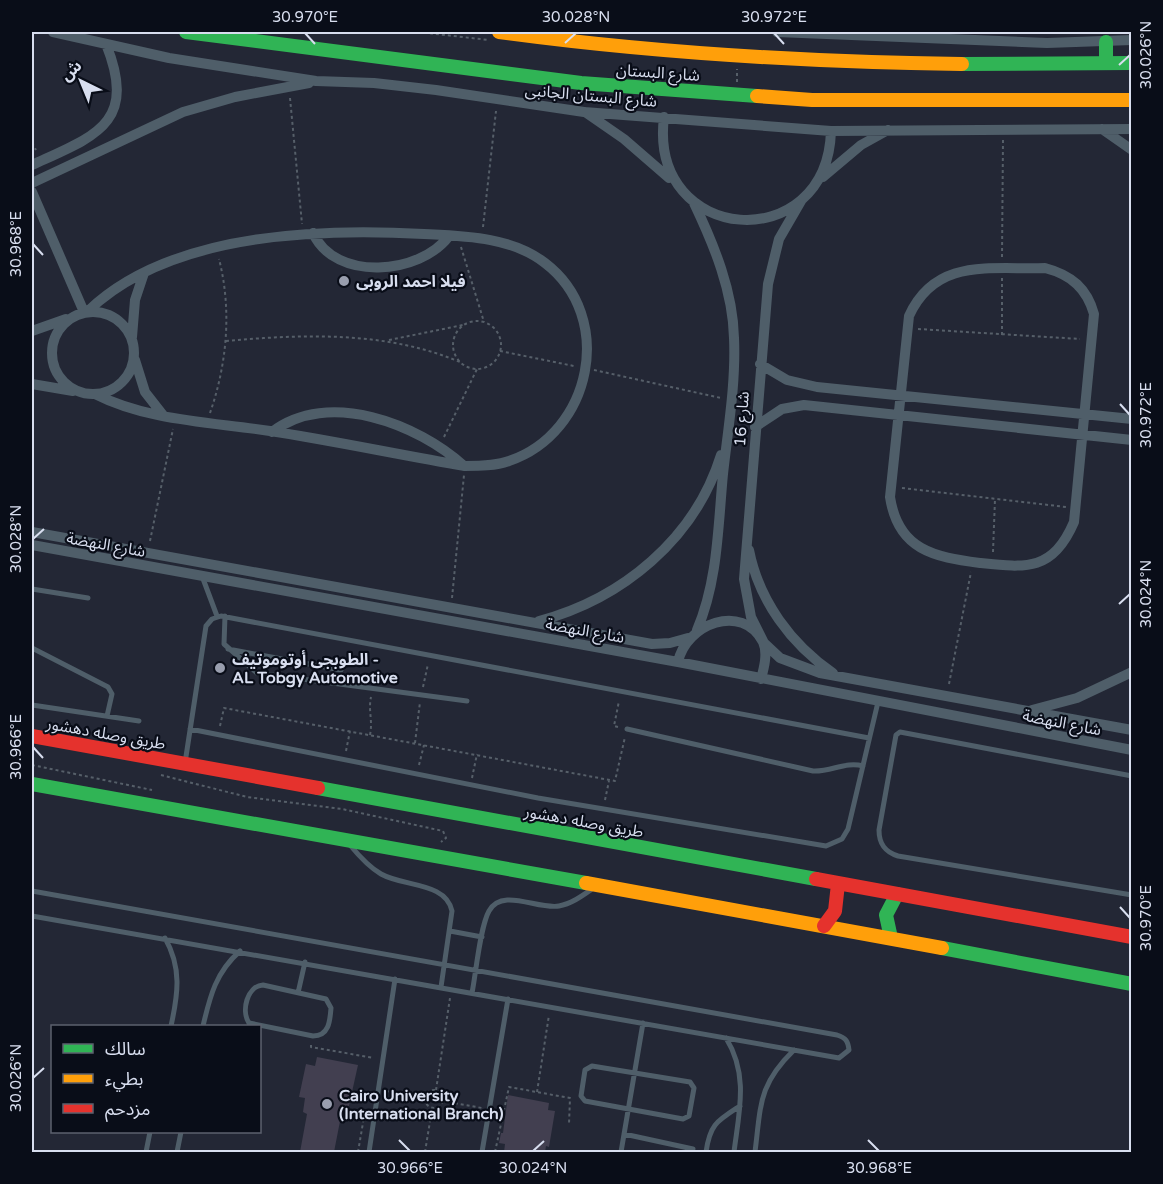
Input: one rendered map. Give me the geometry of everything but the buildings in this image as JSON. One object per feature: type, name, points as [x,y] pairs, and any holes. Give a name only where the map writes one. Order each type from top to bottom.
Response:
[{"type":"main road","name":"شارع البستان","points":[[186,32],[581,83],[812,100],[906,102],[1131,100]]},
{"type":"main road","name":"شارع البستان","points":[[499,32],[586,38],[738,56],[819,62],[1131,63]]},
{"type":"main road","points":[[1106,42],[1106,63]]},
{"type":"main road","name":"طريق وصله دهشور","points":[[32,736],[1131,937]]},
{"type":"main road","points":[[32,784],[891,938],[1131,984]]},
{"type":"main road","points":[[824,926],[838,902],[838,884]]},
{"type":"main road","points":[[891,938],[885,920],[890,901],[897,894]]},
{"type":"street","name":"شارع البستان الجانبى","points":[[53,32],[169,58],[316,81],[374,83],[584,112],[831,131],[892,128],[1131,129]]},
{"type":"street","points":[[777,32],[1047,43],[1131,40]]},
{"type":"street","points":[[32,165],[89,137],[110,120],[115,107],[116,81],[106,44]]},
{"type":"street","points":[[32,183],[183,112],[316,81]]},
{"type":"street","points":[[584,112],[642,154],[694,203],[714,215],[736,221],[760,220],[782,213],[801,201],[821,179],[854,150],[892,128]]},
{"type":"street","points":[[664,117],[663,153],[677,186]]},
{"type":"street","points":[[1102,129],[1131,150]]},
{"type":"street","points":[[821,179],[831,147],[831,131]]},
{"type":"street","points":[[32,192],[86,312]]},
{"type":"street","name":"شارع 16","points":[[764,643],[755,628],[745,592],[760,364],[773,261],[779,239],[801,201]]},
{"type":"street","name":"شارع 16","points":[[694,203],[716,255],[730,309],[734,337],[731,400],[712,582],[697,630]]},
{"type":"street","points":[[32,331],[86,312],[114,290],[144,273],[217,248],[308,233],[372,231],[481,239],[508,244],[527,251],[544,262],[564,280],[583,315],[588,342],[587,368],[569,412],[560,425],[536,447],[508,462],[465,466],[163,415],[121,406],[95,394],[32,384]]},
{"type":"street","points":[[308,233],[334,258],[349,264],[369,266],[419,260],[453,236]]},
{"type":"street","points":[[1046,268],[1072,279],[1090,301],[1094,314],[1094,340],[1077,508],[1069,535],[1049,556],[1022,567],[939,557],[915,544],[897,523],[892,510],[890,487],[906,328],[912,309],[922,292],[943,276],[956,272],[1002,270],[1046,268]]},
{"type":"street","points":[[144,273],[135,300],[132,337],[134,355],[145,392],[163,415]]},
{"type":"street","points":[[86,312],[114,317],[132,337]]},
{"type":"street","points":[[72,317],[56,334],[52,357],[60,378],[79,392]]},
{"type":"street","points":[[95,394],[110,390],[122,382],[131,370],[134,355]]},
{"type":"street","points":[[760,364],[777,376],[807,386],[1131,419]]},
{"type":"street","points":[[755,427],[772,414],[793,406],[1131,440]]},
{"type":"street","points":[[272,432],[282,424],[306,414],[352,414],[399,426],[440,446],[465,466]]},
{"type":"street","points":[[533,636],[535,622],[589,604],[637,574],[658,556],[694,512],[719,462],[727,434]]},
{"type":"street","name":"شارع النهضة","points":[[32,532],[652,644],[670,643],[688,638]]},
{"type":"street","points":[[747,539],[758,579],[776,617],[809,655],[835,675]]},
{"type":"street","name":"شارع النهضة","points":[[32,545],[678,662],[1131,750]]},
{"type":"street","points":[[113,561],[116,547]]},
{"type":"street","name":"شارع النهضة","points":[[697,630],[716,622],[736,623],[754,632],[764,643],[790,662],[835,675],[1131,730]]},
{"type":"street","points":[[678,662],[688,638],[697,630]]},
{"type":"street","points":[[761,679],[765,657],[764,643]]},
{"type":"street","points":[[1027,711],[1077,698],[1131,672]]},
{"type":"lane","points":[[202,576],[217,616]]},
{"type":"lane","points":[[32,589],[88,598]]},
{"type":"lane","points":[[185,764],[206,626],[217,616],[869,738]]},
{"type":"lane","points":[[225,616],[223,639],[228,649],[256,673],[467,701]]},
{"type":"lane","points":[[32,648],[108,687],[112,694],[107,716]]},
{"type":"lane","points":[[228,649],[341,670]]},
{"type":"lane","points":[[190,729],[604,809],[826,846],[842,839],[848,829],[878,702]]},
{"type":"lane","points":[[32,705],[139,721]]},
{"type":"lane","points":[[627,729],[813,771],[853,764],[863,766]]},
{"type":"lane","points":[[1131,776],[900,732],[896,735],[879,830],[882,844],[892,854],[898,856],[1131,895]]},
{"type":"lane","points":[[346,840],[363,860],[382,874],[446,896],[452,911],[441,987]]},
{"type":"lane","points":[[472,993],[488,912],[500,901],[559,906],[599,885]]},
{"type":"lane","points":[[32,891],[837,1035],[844,1037],[848,1043],[845,1056],[838,1058],[305,962],[32,916]]},
{"type":"lane","points":[[450,931],[482,937]]},
{"type":"lane","points":[[165,938],[178,972],[178,994],[171,1025]]},
{"type":"lane","points":[[203,1025],[216,981],[226,964],[240,951]]},
{"type":"lane","points":[[298,993],[305,962]]},
{"type":"lane","points":[[369,1152],[395,979]]},
{"type":"lane","points":[[251,1025],[245,1018],[249,996],[254,987],[263,985],[326,999],[331,1008],[323,1034],[313,1036],[261,1027]]},
{"type":"lane","points":[[482,1152],[508,999]]},
{"type":"lane","points":[[621,1152],[643,1023]]},
{"type":"lane","points":[[726,1038],[740,1069],[740,1106],[734,1152]]},
{"type":"lane","points":[[755,1152],[762,1098],[767,1082],[777,1066],[794,1050]]},
{"type":"lane","points":[[592,1066],[634,1072],[690,1082],[693,1092],[689,1116],[683,1119],[628,1109],[585,1101],[581,1096],[584,1074],[592,1066]]},
{"type":"lane","points":[[706,1152],[709,1133],[715,1124],[740,1106]]},
{"type":"lane","points":[[146,1152],[150,1133]]},
{"type":"lane","points":[[177,1152],[181,1133]]},
{"type":"lane","points":[[624,1134],[693,1149]]},
{"type":"path","points":[[736,93],[738,56]]},
{"type":"path","points":[[288,86],[308,233]]},
{"type":"path","points":[[481,239],[497,100]]},
{"type":"path","points":[[1002,335],[1003,130]]},
{"type":"path","points":[[226,341],[304,337],[386,340],[424,349],[477,369],[492,364],[500,351],[501,341],[497,331],[484,322],[453,236]]},
{"type":"path","points":[[207,422],[219,382],[226,341],[224,285],[217,248]]},
{"type":"path","points":[[386,340],[484,322]]},
{"type":"path","points":[[460,362],[453,345],[456,333],[465,324]]},
{"type":"path","points":[[906,328],[1094,340]]},
{"type":"path","points":[[500,351],[731,400]]},
{"type":"path","points":[[440,446],[477,369]]},
{"type":"path","points":[[148,553],[175,417]]},
{"type":"path","points":[[451,607],[465,466]]},
{"type":"path","points":[[890,487],[1077,508]]},
{"type":"path","points":[[992,564],[995,499]]},
{"type":"path","points":[[947,696],[973,562]]},
{"type":"path","points":[[415,743],[421,695],[430,655]]},
{"type":"path","points":[[370,735],[373,719],[368,710],[372,688]]},
{"type":"path","points":[[219,735],[224,708],[477,754],[615,782],[627,729],[614,726],[621,691]]},
{"type":"path","points":[[344,760],[350,731]]},
{"type":"path","points":[[417,774],[424,744]]},
{"type":"path","points":[[471,784],[477,754]]},
{"type":"path","points":[[152,773],[247,797],[342,809],[443,831],[446,838],[442,843]]},
{"type":"path","points":[[604,809],[609,780]]},
{"type":"path","points":[[436,1090],[452,990]]},
{"type":"path","points":[[537,1092],[551,1007]]},
{"type":"path","points":[[313,1036],[311,1047],[374,1058]]},
{"type":"path","points":[[495,1152],[509,1087],[570,1098],[568,1124]]},
{"type":"path","points":[[378,1090],[425,1097]]},
{"type":"path","points":[[436,1090],[442,1094],[443,1101],[439,1107],[432,1109],[426,1104],[425,1097],[429,1091],[436,1090]]},
{"type":"path","points":[[443,1101],[489,1109]]},
{"type":"path","points":[[358,1152],[366,1105]]},
{"type":"path","points":[[425,1152],[432,1109]]},
{"type":"traffic: fast","points":[[186,32],[581,83],[757,96]]},
{"type":"traffic: fast","points":[[1106,42],[1106,63]]},
{"type":"traffic: fast","points":[[962,64],[1132,63]]},
{"type":"traffic: fast","points":[[32,784],[586,883]]},
{"type":"traffic: fast","points":[[318,788],[816,879]]},
{"type":"traffic: fast","points":[[891,938],[886,915],[897,894]]},
{"type":"traffic: fast","points":[[942,948],[1132,984]]},
{"type":"traffic: slow","points":[[499,32],[672,51],[846,61],[962,64]]},
{"type":"traffic: slow","points":[[757,96],[812,100],[1132,100]]},
{"type":"traffic: slow","points":[[586,883],[942,948]]},
{"type":"traffic: jam","points":[[32,736],[318,788]]},
{"type":"traffic: jam","points":[[816,879],[1132,937]]},
{"type":"traffic: jam","points":[[824,926],[835,911],[838,884]]},
{"type":"place","name":"فيلا احمد الروبى","points":[[344,281]]},
{"type":"place","name":"الطوبجى أوتوموتيف - AL Tobgy Automotive","points":[[220,668]]},
{"type":"place","name":"Cairo University (International Branch)","points":[[327,1104]]}]
